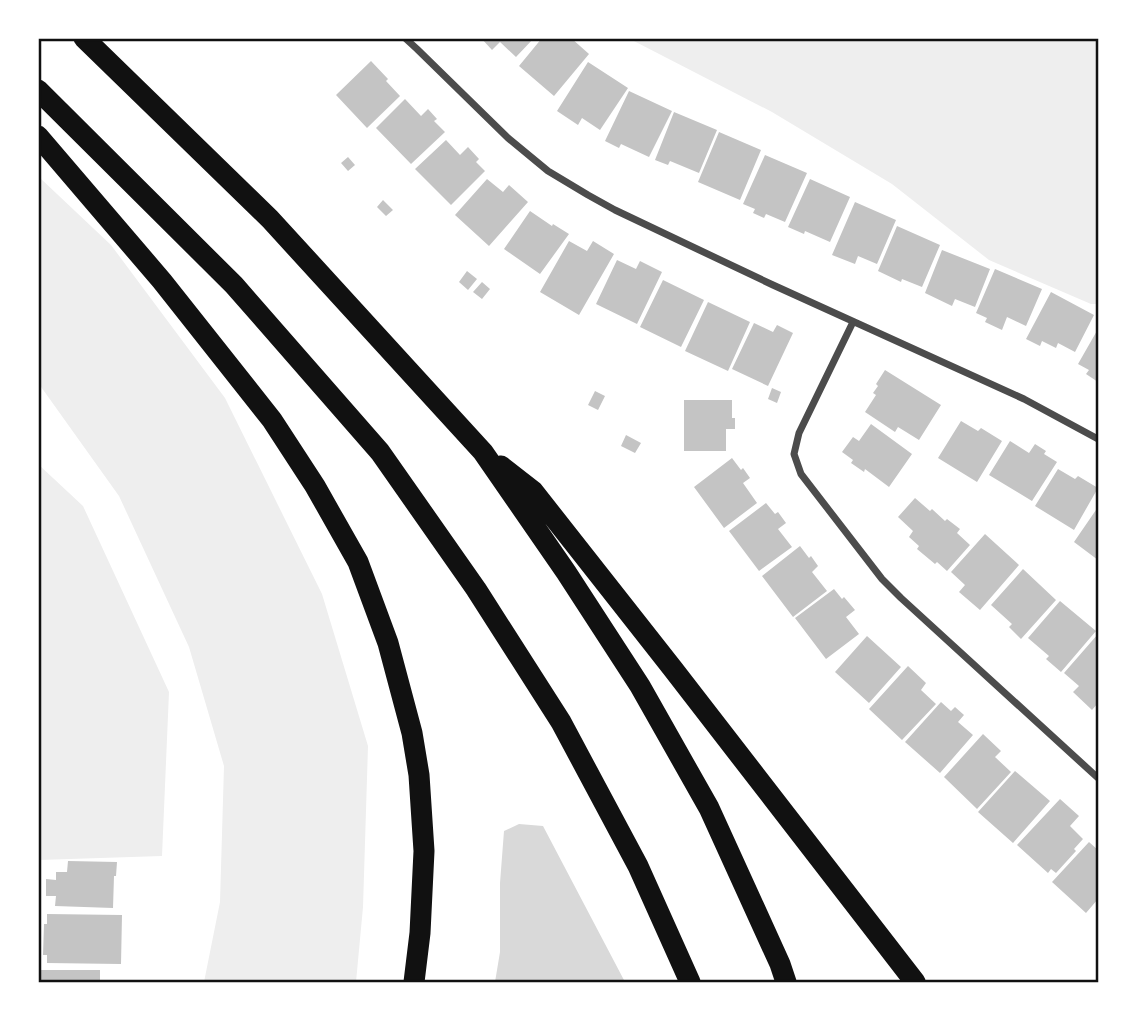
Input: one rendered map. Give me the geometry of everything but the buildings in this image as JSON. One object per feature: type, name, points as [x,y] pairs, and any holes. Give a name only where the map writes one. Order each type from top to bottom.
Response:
[{"type":"highway","points":[[84,38],[270,219],[483,452],[640,686],[709,808],[786,982]]},
{"type":"highway","points":[[38,90],[234,285],[380,452],[476,589],[561,722],[638,866],[690,982]]},
{"type":"highway","points":[[38,136],[162,281],[272,419],[315,486],[358,562],[388,643],[412,733],[419,775],[424,851],[420,933],[414,982]]},
{"type":"highway","points":[[483,452],[533,491],[915,982]]},
{"type":"street","points":[[405,38],[508,138],[548,171],[615,210],[1024,399],[1098,439]]},
{"type":"street","points":[[853,322],[799,433],[794,454],[800,474],[891,589],[1098,778]]},
{"type":"shaded area","points":[[630,39],[1098,39],[1098,304],[1091,304],[989,260],[892,184],[772,112]]},
{"type":"shaded area","points":[[39,177],[111,245],[225,398],[322,594],[368,746],[363,907],[356,982],[204,982],[220,902],[224,766],[189,647],[119,496],[39,384]]},
{"type":"shaded area","points":[[38,464],[83,506],[169,692],[162,856],[39,860]]},
{"type":"shaded area","points":[[519,824],[543,826],[625,982],[495,982],[500,952],[500,883],[504,831]]}]
